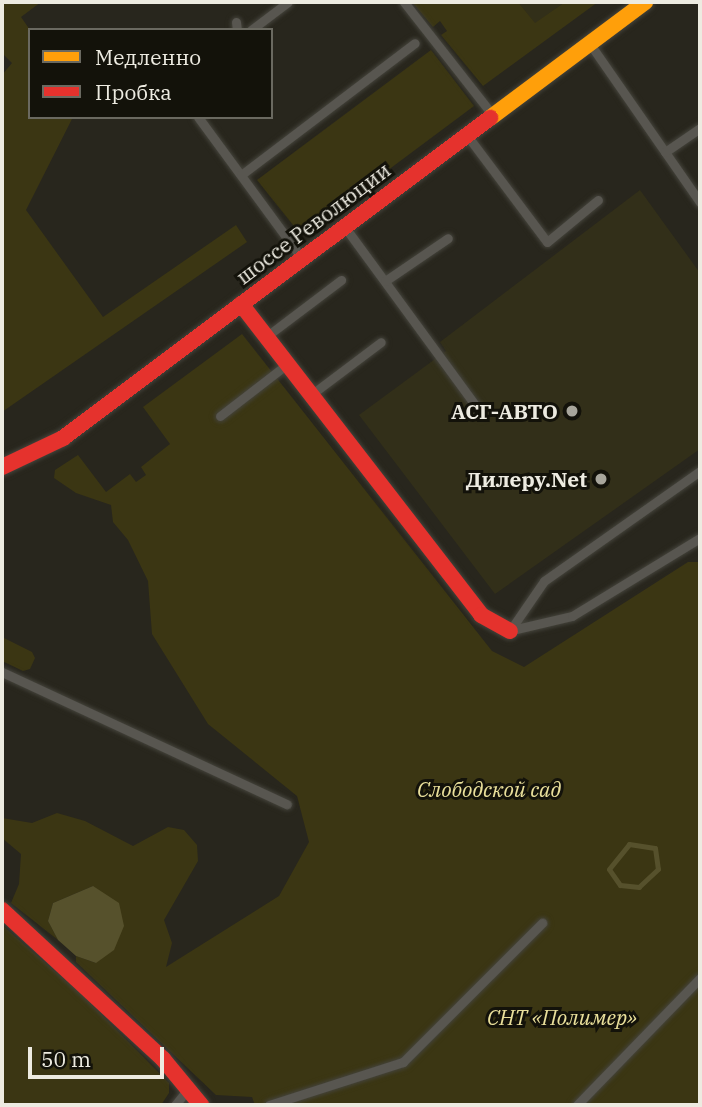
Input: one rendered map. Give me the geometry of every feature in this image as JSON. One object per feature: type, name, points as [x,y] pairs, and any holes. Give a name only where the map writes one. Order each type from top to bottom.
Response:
[{"type":"main road","name":"шоссе Революции","points":[[2,467],[64,438],[645,2]]},
{"type":"main road","points":[[241,304],[481,615],[510,631]]},
{"type":"main road","points":[[2,910],[60,960],[189,1087],[201,1105]]},
{"type":"lane","points":[[254,28],[288,2]]},
{"type":"lane","points":[[404,2],[492,115]]},
{"type":"lane","points":[[241,175],[415,43]]},
{"type":"lane","points":[[589,43],[700,202]]},
{"type":"lane","points":[[199,119],[302,258]]},
{"type":"lane","points":[[665,152],[700,128]]},
{"type":"lane","points":[[466,134],[547,242],[598,201]]},
{"type":"lane","points":[[344,226],[481,413]]},
{"type":"lane","points":[[385,281],[448,238]]},
{"type":"lane","points":[[266,337],[341,280]]},
{"type":"lane","points":[[311,395],[381,342]]},
{"type":"lane","points":[[220,416],[288,364]]},
{"type":"lane","points":[[510,631],[544,581],[700,471]]},
{"type":"lane","points":[[510,631],[572,617],[700,538]]},
{"type":"lane","points":[[2,672],[287,804]]},
{"type":"lane","points":[[269,1105],[403,1062],[542,923]]},
{"type":"lane","points":[[577,1105],[700,978]]},
{"type":"lane","points":[[175,1105],[189,1087]]},
{"type":"shaded area","points":[[518,2],[565,2],[535,24]]},
{"type":"shaded area","points":[[640,190],[700,273],[700,449],[495,594],[359,415],[446,351],[440,342]]},
{"type":"shaded area","points":[[93,886],[119,903],[124,926],[114,950],[96,963],[76,956],[58,940],[48,921],[53,903]]},
{"type":"green space","points":[[2,2],[41,2],[21,17],[29,28],[28,119],[72,119],[26,210],[103,317],[236,225],[247,242],[2,412],[2,75],[12,63],[2,53]]},
{"type":"green space","points":[[412,2],[518,2],[535,23],[565,2],[598,2],[483,86],[441,35],[447,31],[440,21],[433,27]]},
{"type":"green space","points":[[431,50],[474,106],[301,235],[257,180]]},
{"type":"green space","name":"Слободской сад","points":[[242,334],[492,651],[524,667],[688,562],[700,562],[700,1105],[255,1105],[252,1097],[216,1095],[76,962],[76,956],[96,963],[93,886],[53,903],[48,921],[58,940],[11,903],[19,884],[21,854],[2,838],[2,818],[32,823],[57,813],[85,821],[133,846],[168,827],[184,830],[197,845],[198,861],[164,920],[172,943],[166,967],[279,896],[309,842],[297,796],[208,724],[152,634],[148,581],[128,540],[113,522],[111,505],[76,493],[54,478],[55,470],[78,455],[106,492],[130,474],[136,482],[146,475],[141,467],[170,444],[143,407]]},
{"type":"green space","points":[[2,637],[32,652],[35,658],[30,669],[23,671],[2,661]]},
{"type":"green space","points":[[2,925],[81,994],[169,1083],[169,1093],[161,1105],[2,1105]]},
{"type":"waterway","points":[[629,844],[655,848],[658,869],[639,887],[620,885],[609,869],[629,844]]},
{"type":"traffic: slow","points":[[490,118],[645,2]]},
{"type":"traffic: jam","points":[[2,467],[63,438],[490,118]]},
{"type":"traffic: jam","points":[[241,304],[481,615],[510,631]]},
{"type":"traffic: jam","points":[[2,910],[163,1059],[201,1105]]},
{"type":"place","name":"АСГ-АВТО","points":[[572,411]]},
{"type":"place","name":"Дилеру.Net","points":[[601,479]]},
{"type":"park label","name":"СНТ «Полимер»","points":[[562,1017]]}]
